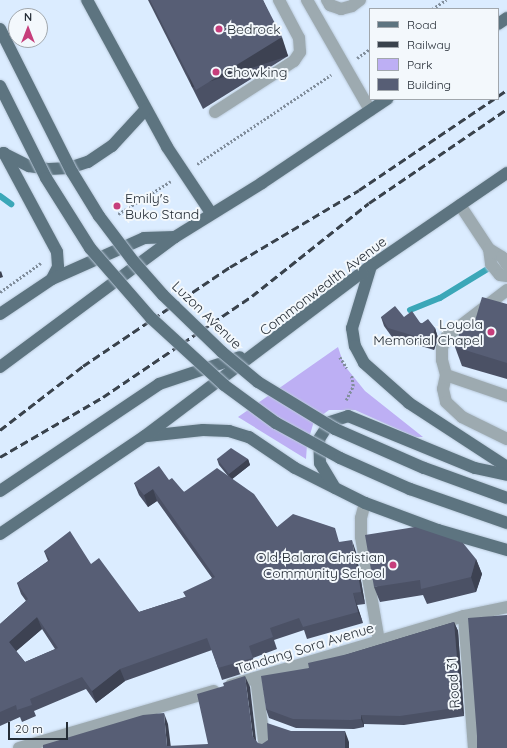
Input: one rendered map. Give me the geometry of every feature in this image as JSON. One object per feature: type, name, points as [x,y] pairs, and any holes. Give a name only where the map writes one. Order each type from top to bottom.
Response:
[{"type":"main road","points":[[87,0],[146,109],[183,173],[211,213]]},
{"type":"main road","name":"Luzon Avenue","points":[[0,29],[72,172],[99,216],[133,261],[163,295],[232,361],[297,408],[335,429],[418,466],[507,498]]},
{"type":"main road","points":[[0,86],[46,178],[90,248],[148,315],[224,385],[276,422],[340,458],[410,489],[507,523]]},
{"type":"main road","points":[[0,367],[175,237],[211,213],[262,183],[385,100]]},
{"type":"main road","points":[[2,150],[28,166],[49,170],[69,168],[88,162],[112,146],[146,109]]},
{"type":"main road","points":[[2,150],[57,252],[58,267],[52,279]]},
{"type":"main road","name":"Commonwealth Avenue","points":[[0,534],[145,436],[262,350],[371,266],[507,172]]},
{"type":"main road","points":[[0,314],[52,279],[144,238],[175,237]]},
{"type":"main road","points":[[371,266],[352,328],[355,346],[364,363],[409,403],[507,467]]},
{"type":"main road","points":[[0,491],[159,384],[262,350]]},
{"type":"main road","points":[[336,489],[320,463],[319,440],[330,422],[348,416],[475,468],[507,475]]},
{"type":"main road","points":[[145,436],[203,430],[229,431],[249,438],[295,468],[365,503],[438,530],[507,550]]},
{"type":"street","points":[[215,112],[294,61],[300,52],[300,38],[279,0]]},
{"type":"street","points":[[307,0],[370,110]]},
{"type":"street","points":[[327,0],[330,5],[341,9],[352,6],[360,0]]},
{"type":"street","points":[[460,205],[489,249],[505,261]]},
{"type":"street","points":[[489,249],[491,264],[503,276]]},
{"type":"street","points":[[507,290],[447,336],[442,354],[446,375],[442,389],[446,402],[462,417],[507,439]]},
{"type":"street","points":[[446,375],[507,396]]},
{"type":"street","points":[[365,503],[361,518],[361,537],[379,641]]},
{"type":"street","name":"Tandang Sora Avenue","points":[[19,748],[35,746],[464,616],[507,607]]},
{"type":"street","name":"Road 31","points":[[464,616],[474,748]]},
{"type":"street","points":[[256,678],[265,748]]},
{"type":"street","points":[[262,724],[275,729]]},
{"type":"path","points":[[434,8],[446,0]]},
{"type":"path","points":[[183,173],[369,50]]},
{"type":"path","points":[[340,357],[353,381],[349,397],[341,404]]},
{"type":"green space","points":[[338,347],[344,365],[365,391],[423,437],[415,437],[355,410],[329,410],[314,421],[307,445],[306,459],[238,417]]},
{"type":"building","name":"Bedrock","points":[[150,0],[263,0],[282,37],[196,90]]},
{"type":"building","name":"Loyola Memorial Chapel","points":[[482,297],[507,304],[507,363],[455,347],[461,328],[472,331]]},
{"type":"building","points":[[395,306],[404,317],[412,311],[421,324],[428,319],[435,328],[431,341],[388,328],[381,317]]},
{"type":"building","points":[[231,448],[248,459],[229,474],[217,459]]},
{"type":"building","points":[[159,466],[169,480],[172,478],[184,492],[217,468],[254,494],[277,527],[293,514],[335,528],[339,542],[352,540],[361,592],[353,593],[358,612],[303,627],[299,618],[270,628],[273,637],[249,646],[253,658],[218,668],[207,638],[120,669],[92,691],[82,677],[30,699],[32,705],[17,710],[16,705],[0,712],[0,624],[28,599],[17,583],[50,560],[44,551],[70,531],[91,564],[99,558],[139,612],[186,597],[183,592],[215,577],[153,489],[144,495],[134,483]],"holes":[[[37,617],[58,648],[25,662],[9,642]]]},
{"type":"building","points":[[415,527],[463,543],[476,559],[471,577],[421,589],[420,580],[374,587],[365,535]]},
{"type":"building","points":[[507,615],[507,748],[477,748],[468,618]]},
{"type":"building","points":[[454,622],[461,707],[400,716],[361,715],[361,719],[351,720],[293,719],[266,709],[261,676],[309,668],[308,663],[348,654]]},
{"type":"building","points":[[245,676],[253,737],[258,743],[262,744],[268,740],[267,723],[291,731],[345,731],[345,748],[43,748],[43,745],[143,715],[164,713],[167,746],[208,744],[197,694],[224,686],[223,683]]},
{"type":"waterway","points":[[0,196],[11,204]]},
{"type":"waterway","points":[[410,310],[440,298],[494,265]]},
{"type":"railway","points":[[499,95],[507,90]]},
{"type":"railway","points":[[0,430],[83,366],[230,267],[359,190],[493,100]]},
{"type":"railway","points":[[0,457],[103,397],[252,296],[369,203],[507,109]]},
{"type":"place","name":"Bedrock","points":[[219,29]]},
{"type":"place","name":"Chowking","points":[[216,72]]},
{"type":"place","name":"Emily's Buko Stand","points":[[117,206]]},
{"type":"place","name":"Loyola Memorial Chapel","points":[[491,332]]},
{"type":"place","name":"Old Balara Christian Community School","points":[[393,565]]}]
